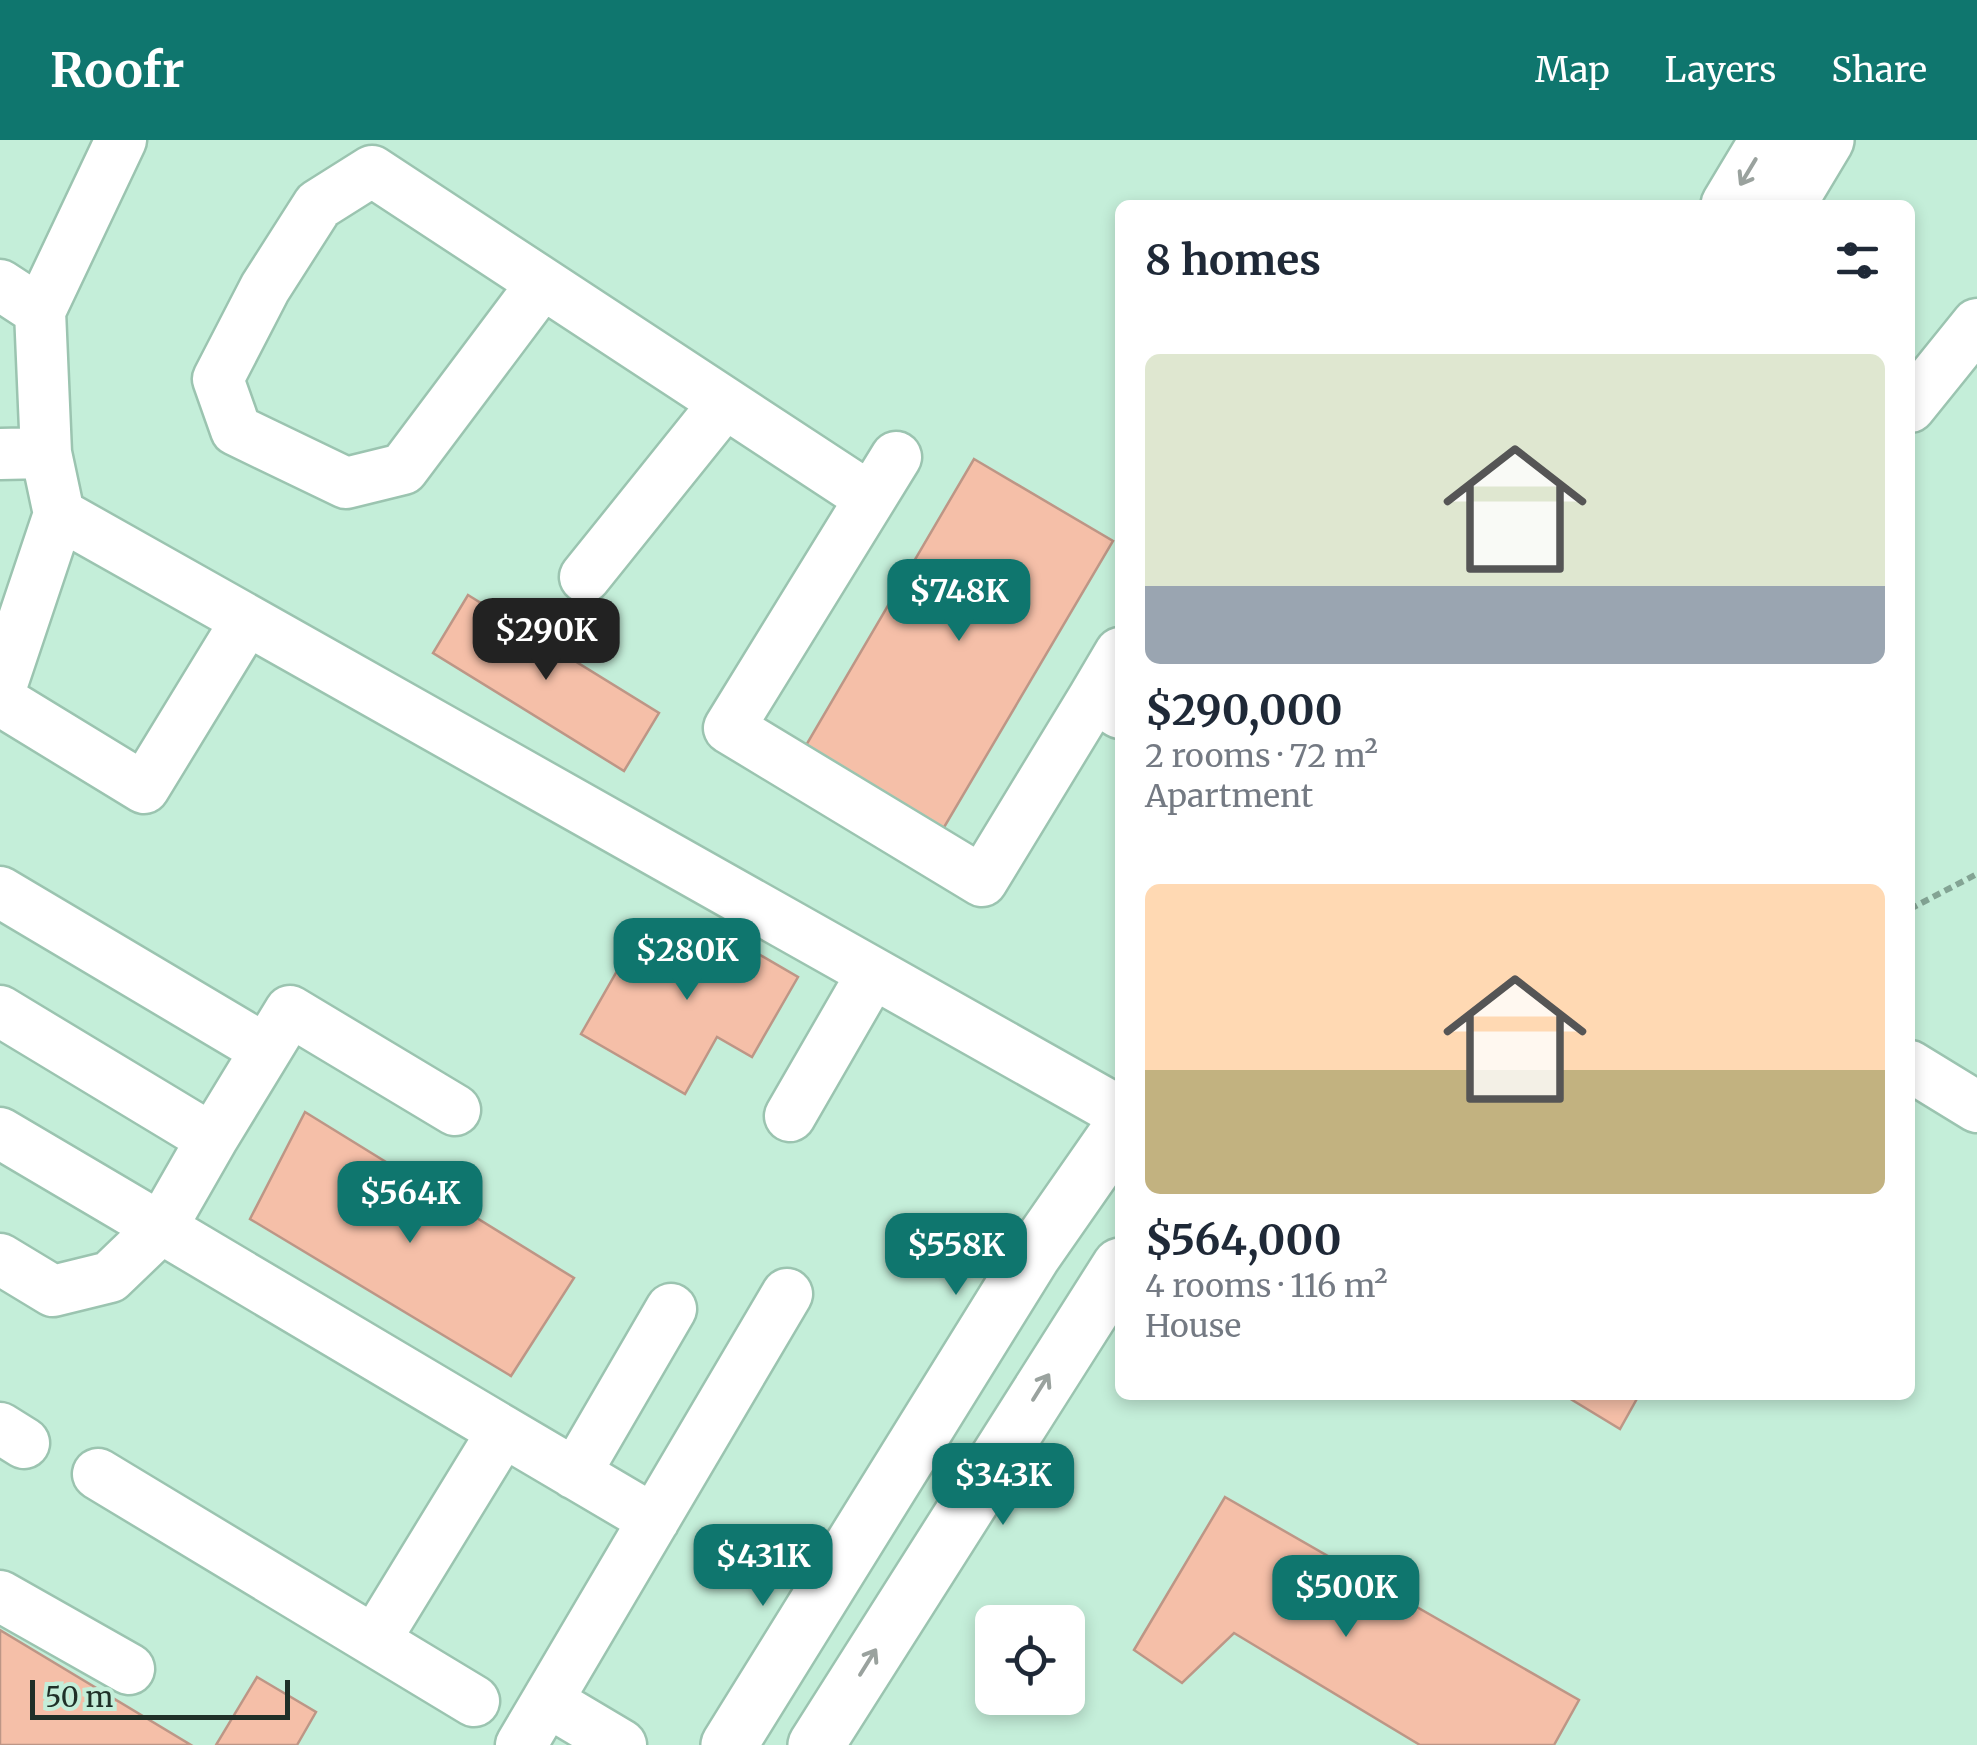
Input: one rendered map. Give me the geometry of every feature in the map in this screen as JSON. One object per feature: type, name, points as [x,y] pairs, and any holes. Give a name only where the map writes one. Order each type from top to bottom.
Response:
[{"type":"main road","points":[[1731,200],[1768,140]]},
{"type":"main road","points":[[1790,200],[1826,140]]},
{"type":"main road","points":[[729,1745],[1033,1255],[1115,1137]]},
{"type":"main road","points":[[816,1745],[1115,1274]]},
{"type":"street","points":[[121,140],[20,298],[23,454],[59,514],[1115,1109]]},
{"type":"street","points":[[541,285],[404,469],[346,483],[236,430],[218,379],[264,288],[318,205],[372,171],[724,404],[883,478],[730,728],[982,881],[1107,705],[1115,672]]},
{"type":"street","points":[[1915,401],[1977,324]]},
{"type":"street","points":[[585,577],[724,404]]},
{"type":"street","points":[[0,690],[59,514]]},
{"type":"street","points":[[0,700],[144,788],[246,621]]},
{"type":"street","points":[[0,892],[266,1050]]},
{"type":"street","points":[[790,1116],[872,974]]},
{"type":"street","points":[[0,1011],[212,1139]]},
{"type":"street","points":[[0,1259],[53,1291],[110,1277],[161,1228],[290,1011],[455,1110]]},
{"type":"street","points":[[1915,1069],[1977,1108]]},
{"type":"street","points":[[0,1132],[654,1520]]},
{"type":"street","points":[[521,1745],[787,1294]]},
{"type":"street","points":[[575,1474],[671,1310]]},
{"type":"street","points":[[375,1640],[504,1431]]},
{"type":"street","points":[[98,1474],[474,1701]]},
{"type":"street","points":[[0,1596],[129,1669]]},
{"type":"street","points":[[547,1701],[622,1745]]},
{"type":"path","points":[[1915,906],[1977,874]]},
{"type":"building","points":[[974,459],[1113,541],[943,829],[805,747]]},
{"type":"building","points":[[468,595],[659,713],[624,771],[433,653]]},
{"type":"building","points":[[645,922],[697,953],[712,927],[798,977],[752,1057],[717,1037],[685,1094],[581,1034]]},
{"type":"building","points":[[305,1112],[574,1278],[511,1376],[250,1219]]},
{"type":"building","points":[[1572,1400],[1636,1400],[1620,1429]]},
{"type":"building","points":[[1225,1497],[1579,1700],[1554,1745],[1420,1745],[1234,1633],[1182,1683],[1134,1650]]},
{"type":"building","points":[[0,1630],[191,1745],[0,1745]]},
{"type":"building","points":[[257,1677],[316,1712],[297,1745],[216,1745]]}]
